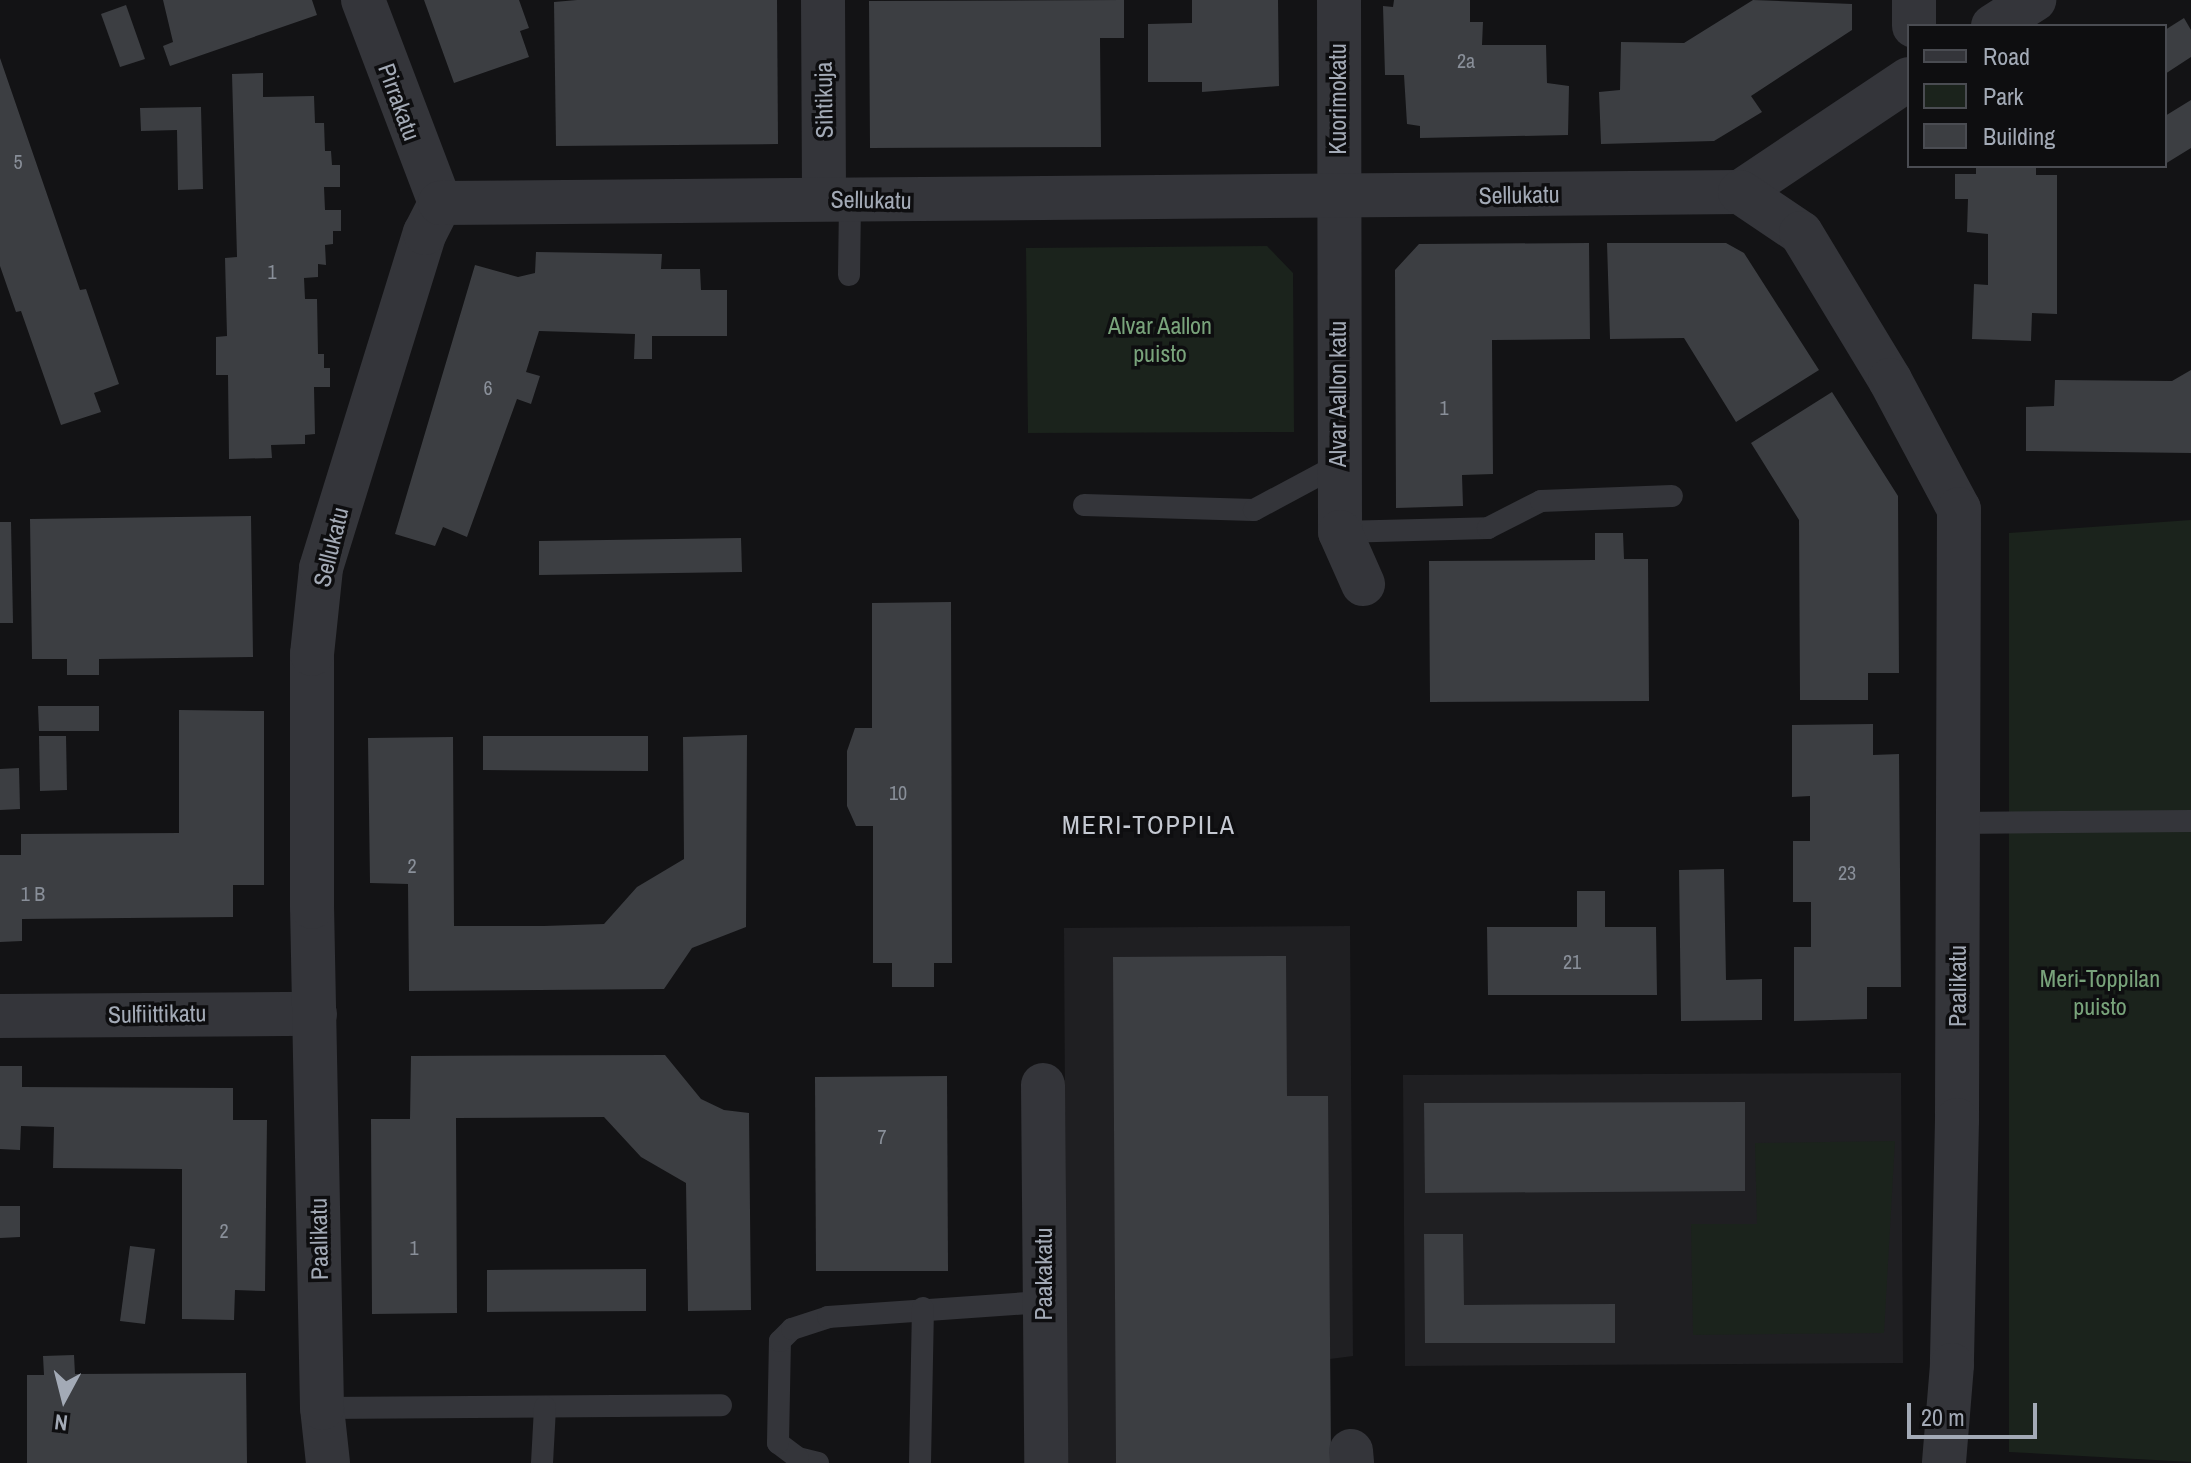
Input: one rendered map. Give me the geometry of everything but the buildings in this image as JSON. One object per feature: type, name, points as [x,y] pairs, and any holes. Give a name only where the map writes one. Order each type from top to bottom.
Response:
[{"type":"street","name":"Pirrakatu","points":[[363,0],[440,203]]},
{"type":"street","name":"Sihtikuja","points":[[823,0],[837,200]]},
{"type":"street","name":"Kuorimokatu","points":[[1338,199],[1339,0]]},
{"type":"street","points":[[1914,0],[1914,24]]},
{"type":"street","points":[[1996,24],[2034,0]]},
{"type":"street","points":[[1740,192],[1907,80]]},
{"type":"street","name":"Sellukatu","points":[[315,1014],[312,654],[321,568],[425,233],[440,203],[1338,199],[1740,192]]},
{"type":"street","name":"Paalikatu","points":[[1740,192],[1801,233],[1890,380],[1959,509],[1953,1350],[1944,1463]]},
{"type":"street","name":"Alvar Aallon katu","points":[[1338,199],[1340,532],[1363,584]]},
{"type":"street","name":"Paalikatu","points":[[315,1014],[322,1408],[328,1463]]},
{"type":"street","name":"Sulfiittikatu","points":[[0,1016],[315,1014]]},
{"type":"street","name":"Paakakatu","points":[[1043,1085],[1046,1463]]},
{"type":"lane","points":[[837,200],[849,275]]},
{"type":"lane","points":[[1084,505],[1254,510],[1338,465]]},
{"type":"lane","points":[[1340,532],[1488,528],[1541,501],[1672,496]]},
{"type":"lane","points":[[1957,823],[2191,821]]},
{"type":"lane","points":[[818,1463],[798,1458],[778,1443],[780,1341],[792,1329],[828,1317],[923,1308],[1045,1302]]},
{"type":"lane","points":[[920,1463],[923,1308]]},
{"type":"lane","points":[[322,1408],[721,1405]]},
{"type":"lane","points":[[542,1463],[545,1407]]},
{"type":"shaded area","points":[[1350,926],[1353,1356],[1330,1359],[1331,1463],[1067,1463],[1064,928]]},
{"type":"shaded area","points":[[1901,1073],[1903,1363],[1405,1366],[1403,1075]]},
{"type":"green space","name":"Alvar Aallon puisto","points":[[1267,246],[1293,273],[1294,432],[1028,433],[1026,248]]},
{"type":"green space","name":"Meri-Toppilan puisto","points":[[2191,520],[2191,1462],[2009,1452],[2009,533]]},
{"type":"green space","points":[[1895,1141],[1884,1333],[1693,1335],[1691,1224],[1757,1224],[1755,1143]]},
{"type":"district","name":"MERI-TOPPILA","points":[[1149,825]]}]
